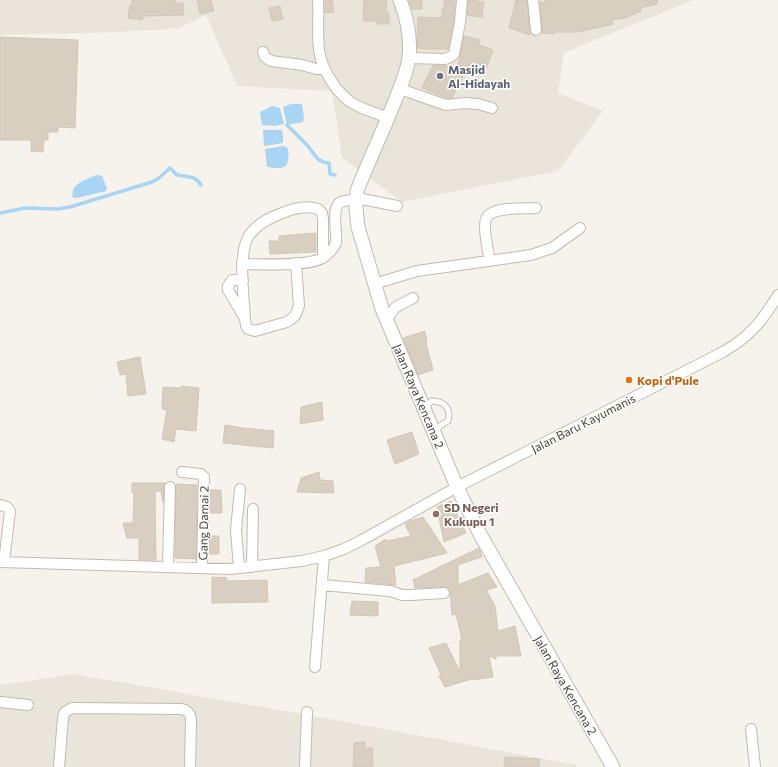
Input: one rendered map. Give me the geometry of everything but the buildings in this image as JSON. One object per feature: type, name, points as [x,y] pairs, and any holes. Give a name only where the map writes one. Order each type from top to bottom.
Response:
[{"type":"street","points":[[318,0],[319,50],[325,69],[339,91],[350,101],[388,118]]},
{"type":"street","name":"Jalan Raya Kencana 2","points":[[400,0],[405,13],[409,34],[409,58],[400,89],[360,184],[356,202],[359,232],[386,319],[457,487],[480,534],[613,767]]},
{"type":"street","points":[[409,58],[445,59],[454,54],[460,22],[462,0]]},
{"type":"street","points":[[533,0],[536,30]]},
{"type":"street","points":[[263,52],[271,61],[302,65],[316,69],[325,69]]},
{"type":"street","points":[[400,89],[446,105],[465,103],[478,104],[492,108]]},
{"type":"street","points":[[242,264],[296,263],[323,258],[334,248],[336,243],[337,236],[335,213],[336,206],[341,202],[356,202],[362,199],[398,206]]},
{"type":"street","points":[[296,263],[299,306],[292,319],[287,322],[255,331],[248,329],[245,319],[242,264],[246,240],[250,233],[267,220],[287,211],[307,207],[318,209],[322,213],[323,219],[323,258]]},
{"type":"street","points":[[490,261],[485,231],[487,217],[493,212],[501,210],[536,208]]},
{"type":"street","points":[[374,284],[417,271],[531,255],[552,248],[580,228]]},
{"type":"street","points":[[243,280],[232,280],[228,286],[228,290],[245,319]]},
{"type":"street","name":"Jalan Baru Kayumanis","points":[[2,562],[239,568],[302,561],[324,556],[344,549],[362,540],[457,487],[723,352],[751,332],[778,295]]},
{"type":"street","points":[[386,319],[396,307],[413,298]]},
{"type":"street","name":"Gang Damai 2","points":[[182,472],[201,474],[204,477],[202,567]]},
{"type":"street","points":[[168,566],[170,487]]},
{"type":"street","points":[[239,568],[236,530],[240,489]]},
{"type":"street","points":[[0,505],[6,507],[10,511],[2,562]]},
{"type":"street","points":[[252,567],[253,509]]},
{"type":"street","points":[[315,667],[324,556]]},
{"type":"street","points":[[322,586],[390,591],[402,595],[444,593]]},
{"type":"street","points":[[0,702],[28,705]]},
{"type":"street","points":[[59,767],[63,717],[66,712],[72,708],[95,708],[186,710],[190,713],[191,718],[190,767]]},
{"type":"street","points":[[305,767],[307,712]]},
{"type":"street","points":[[751,729],[755,767]]},
{"type":"lane","points":[[424,410],[431,401],[441,402],[446,406],[450,416],[448,420],[440,425],[434,434]]},
{"type":"shaded area","points":[[0,0],[693,0],[564,53],[558,93],[603,111],[558,171],[402,202],[342,158],[332,91],[237,86],[206,15],[179,28],[120,32],[0,35]]},
{"type":"shaded area","points":[[74,674],[347,722],[576,765],[577,767],[0,767],[0,685]]},
{"type":"water","points":[[291,104],[302,104],[304,118],[303,122],[287,125],[283,107]]},
{"type":"water","points":[[272,106],[280,108],[284,124],[275,126],[262,125],[260,112]]},
{"type":"water","points":[[263,130],[282,130],[283,143],[264,146]]},
{"type":"water","points":[[283,146],[287,147],[289,155],[287,164],[280,168],[267,167],[265,149]]},
{"type":"water","points":[[96,175],[102,176],[107,188],[106,191],[73,198],[72,193],[79,183]]},
{"type":"waterway","points":[[287,125],[308,146],[317,158],[325,163],[329,163],[330,174],[335,175]]},
{"type":"waterway","points":[[0,213],[25,208],[57,209],[70,207],[152,182],[170,168],[177,175],[193,178],[201,185]]},
{"type":"place","name":"Masjid Al-Hidayah","points":[[440,76]]},
{"type":"place","name":"Kopi d'Pule","points":[[629,380]]},
{"type":"place","name":"SD Negeri Kukupu 1","points":[[436,514]]}]
